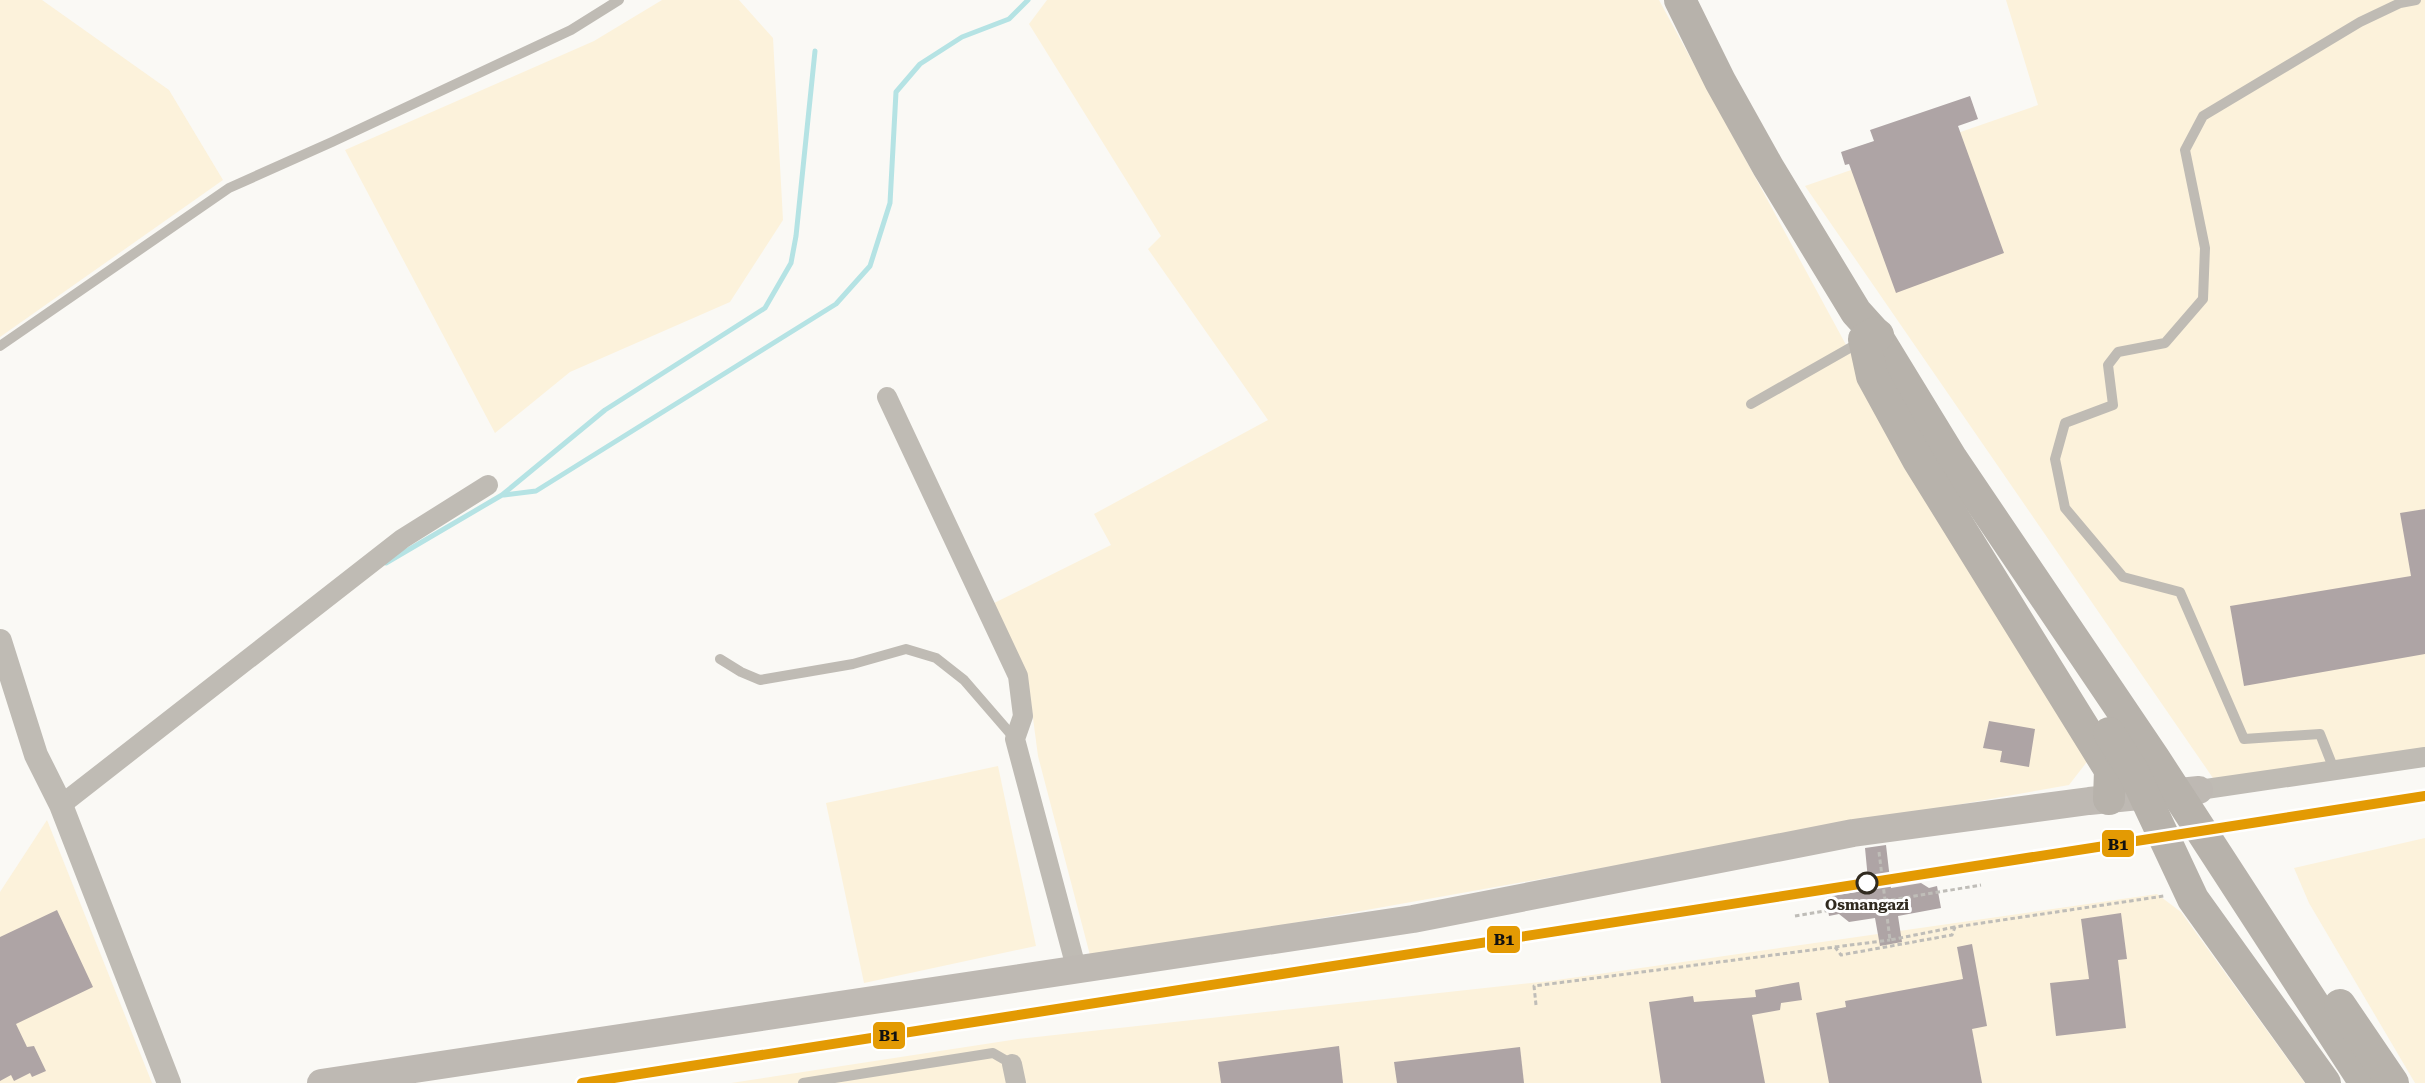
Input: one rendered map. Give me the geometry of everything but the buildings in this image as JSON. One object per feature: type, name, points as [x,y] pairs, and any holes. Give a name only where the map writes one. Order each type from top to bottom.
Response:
[{"type":"main road","points":[[1680,0],[1720,81],[1768,168],[2133,771],[2193,899],[2325,1083]]},
{"type":"main road","points":[[321,1083],[1413,919],[1853,833],[2109,799],[2199,790],[1902,351],[1865,328]]},
{"type":"main road","points":[[1865,328],[1872,376],[1918,460],[2110,770],[2109,799]]},
{"type":"main road","points":[[1946,462],[2147,748],[2366,1083]]},
{"type":"main road","points":[[2311,1083],[2235,978],[2244,951],[2265,938],[2295,945],[2311,962],[2393,1083]]},
{"type":"street","points":[[887,397],[1018,676],[1023,716],[1015,738],[1077,971]]},
{"type":"street","points":[[61,806],[402,539],[488,485]]},
{"type":"street","points":[[0,640],[4,665],[36,755],[61,806],[169,1083]]},
{"type":"street","points":[[2199,790],[2335,772],[2425,757]]},
{"type":"lane","points":[[0,346],[229,188],[571,30],[620,0]]},
{"type":"lane","points":[[2335,772],[2320,734],[2244,739],[2180,592],[2123,577],[2065,508],[2055,459],[2065,423],[2113,405],[2108,365],[2118,352],[2165,343],[2203,299],[2205,248],[2185,150],[2203,117],[2360,22],[2400,3],[2416,0]]},
{"type":"lane","points":[[1751,404],[1865,328]]},
{"type":"lane","points":[[720,659],[760,680],[852,664],[906,648],[936,658],[964,680],[1015,738]]},
{"type":"lane","points":[[803,1083],[993,1053],[1014,1074]]},
{"type":"path","points":[[1872,850],[1878,849],[1891,945]]},
{"type":"path","points":[[1794,916],[1981,885]]},
{"type":"path","points":[[1536,1005],[1534,986],[1890,940],[1955,927],[2167,895]]},
{"type":"path","points":[[1835,947],[1841,955],[1952,936],[1955,927]]},
{"type":"shaded area","points":[[0,0],[42,0],[169,90],[223,180],[0,337]]},
{"type":"shaded area","points":[[662,0],[739,0],[773,38],[783,220],[730,302],[570,372],[495,433],[345,150],[594,41]]},
{"type":"shaded area","points":[[1047,0],[1659,0],[1896,437],[2093,754],[2069,785],[1091,959],[1038,756],[1027,673],[984,608],[1111,545],[1094,514],[1268,420],[1148,249],[1161,236],[1029,24]]},
{"type":"shaded area","points":[[2006,0],[2425,0],[2425,748],[2215,781],[1805,186],[2038,105]]},
{"type":"shaded area","points":[[998,766],[1036,946],[864,983],[826,803]]},
{"type":"shaded area","points":[[47,820],[152,1083],[0,1083],[0,892]]},
{"type":"shaded area","points":[[2425,838],[2425,1083],[2415,1083],[2309,903],[2294,868]]},
{"type":"shaded area","points":[[2157,894],[2181,912],[2305,1083],[731,1083],[1018,1039],[1550,981]]},
{"type":"waterway","points":[[504,495],[536,491],[836,304],[870,266],[890,203],[896,92],[920,64],[962,37],[1009,19],[1028,0]]},
{"type":"waterway","points":[[386,563],[502,495],[605,410],[765,308],[791,263],[796,236],[815,51]]},
{"type":"transit line","name":"B1","points":[[582,1083],[2425,796]]},
{"type":"place","name":"Osmangazi","points":[[1867,883]]}]
